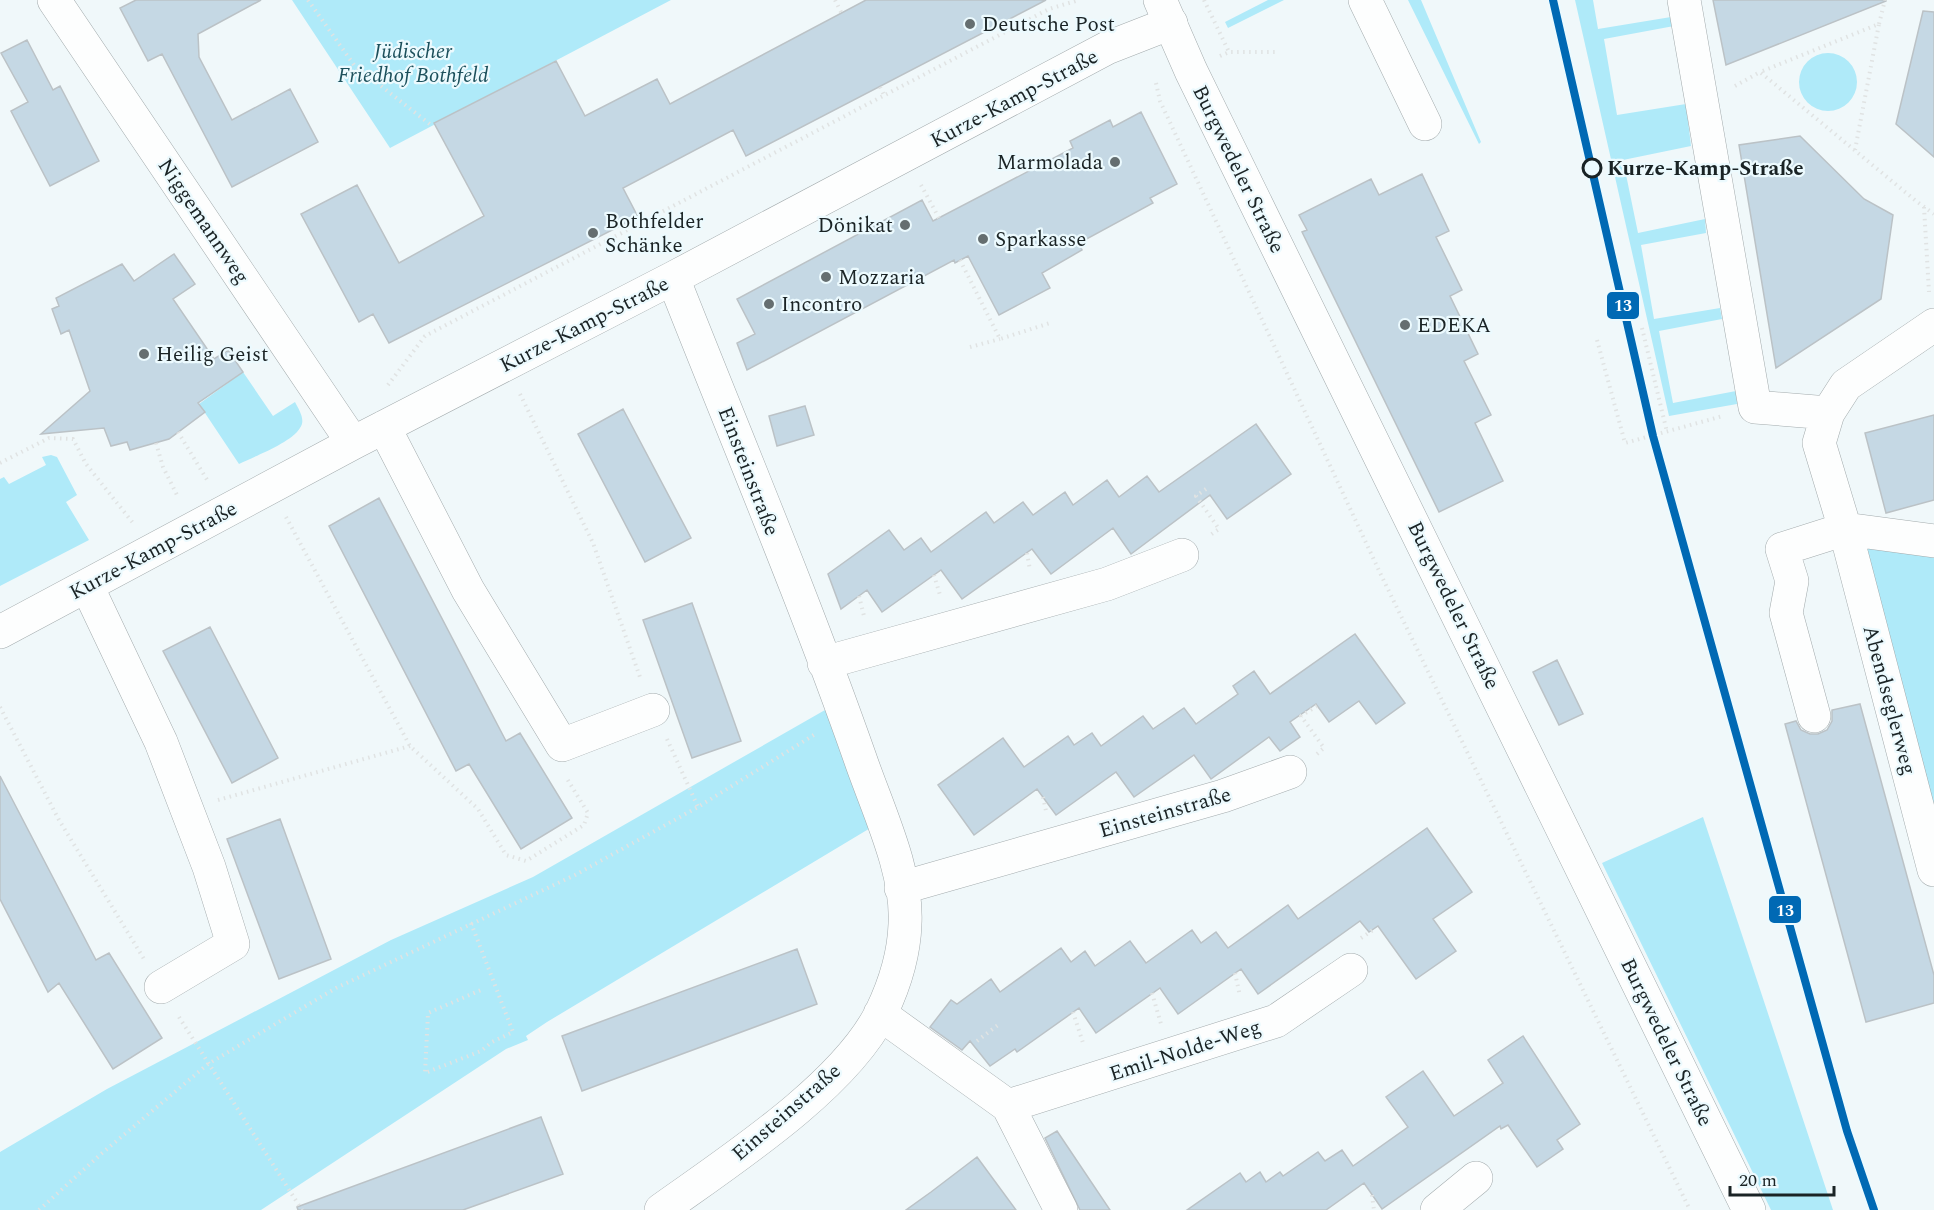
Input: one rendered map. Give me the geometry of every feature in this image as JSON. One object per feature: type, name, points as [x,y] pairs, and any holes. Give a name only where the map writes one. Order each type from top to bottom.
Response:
[{"type":"street","name":"Niggemannweg","points":[[54,0],[353,443]]},
{"type":"street","points":[[1365,0],[1425,124]]},
{"type":"street","points":[[1684,0],[1755,407],[1828,414]]},
{"type":"street","name":"Kurze-Kamp-Straße","points":[[0,632],[353,443],[673,278],[1107,48],[1166,12]]},
{"type":"street","name":"Burgwedeler Straße","points":[[1166,12],[1191,71],[1749,1210]]},
{"type":"street","name":"Einsteinstraße","points":[[661,1210],[747,1149],[813,1094],[861,1044],[880,1014],[897,974],[905,923],[898,866],[845,716],[673,278]]},
{"type":"street","name":"Abendseglerweg","points":[[1934,325],[1846,385],[1828,414],[1819,443],[1845,529],[1934,870]]},
{"type":"street","points":[[384,428],[468,590],[562,745],[653,710]]},
{"type":"street","points":[[1824,713],[1786,613],[1792,581],[1782,549],[1845,529],[1934,541]]},
{"type":"street","points":[[824,663],[1107,584],[1182,555]]},
{"type":"street","points":[[87,586],[161,742],[187,809],[233,944],[161,987]]},
{"type":"street","name":"Einsteinstraße","points":[[901,888],[1223,796],[1290,772]]},
{"type":"street","name":"Emil-Nolde-Weg","points":[[1008,1106],[1276,1021],[1351,970]]},
{"type":"street","points":[[880,1014],[1008,1106],[1061,1210]]},
{"type":"street","points":[[1437,1210],[1476,1178]]},
{"type":"path","points":[[308,0],[354,65],[431,125]]},
{"type":"path","points":[[835,0],[842,14]]},
{"type":"path","points":[[386,389],[425,336],[1049,9],[1079,0]]},
{"type":"path","points":[[1204,0],[1229,52],[1279,52]]},
{"type":"path","points":[[1855,150],[1885,0]]},
{"type":"path","points":[[1879,24],[1760,72],[1934,214]]},
{"type":"path","points":[[880,87],[884,95]]},
{"type":"path","points":[[1160,101],[1382,577],[1690,1210]]},
{"type":"path","points":[[1924,206],[1929,296],[1934,298]]},
{"type":"path","points":[[960,260],[1000,339]]},
{"type":"path","points":[[970,347],[1050,322]]},
{"type":"path","points":[[1642,328],[1667,432]]},
{"type":"path","points":[[1597,340],[1625,443],[1755,407]]},
{"type":"path","points":[[505,364],[593,543],[653,710],[698,807]]},
{"type":"path","points":[[178,432],[212,487]]},
{"type":"path","points":[[0,463],[49,438],[73,439],[86,464],[136,526]]},
{"type":"path","points":[[156,443],[163,467],[181,503]]},
{"type":"path","points":[[270,487],[411,746],[478,809],[506,855],[526,861],[584,825],[588,813],[551,752],[562,745]]},
{"type":"path","points":[[1182,555],[1219,529],[1196,496],[1206,489]]},
{"type":"path","points":[[1290,772],[1324,748],[1301,716],[1317,706]]},
{"type":"path","points":[[0,707],[59,820],[208,1064],[302,1210]]},
{"type":"path","points":[[39,1210],[101,1154],[208,1064],[336,988],[471,922],[575,875],[698,807],[845,716]]},
{"type":"path","points":[[187,809],[411,746]]},
{"type":"path","points":[[471,922],[513,1032],[492,1042],[481,1052],[425,1073],[428,1013],[481,990]]},
{"type":"path","points":[[1372,1195],[1374,1210]]},
{"type":"green space","name":"Jüdischer Friedhof Bothfeld","points":[[292,0],[671,0],[390,148]]},
{"type":"green space","points":[[1268,0],[1284,0],[1228,28],[1225,22]]},
{"type":"green space","points":[[1408,0],[1421,0],[1481,142],[1479,144]]},
{"type":"green space","points":[[1575,0],[1593,0],[1598,29],[1671,17],[1674,26],[1604,39],[1617,115],[1686,104],[1691,146],[1623,160],[1638,233],[1705,219],[1706,233],[1641,245],[1654,319],[1720,308],[1722,319],[1659,331],[1673,403],[1736,391],[1737,404],[1669,416]]},
{"type":"green space","points":[[1828,53],[1839,55],[1852,66],[1857,82],[1855,93],[1844,106],[1828,111],[1817,109],[1804,98],[1799,82],[1801,71],[1812,58]]},
{"type":"green space","points":[[243,372],[273,416],[295,402],[301,415],[302,425],[289,439],[239,464],[199,404]]},
{"type":"green space","points":[[51,455],[57,457],[77,495],[66,502],[89,540],[0,586],[0,479],[4,477],[9,484],[46,465],[42,457]]},
{"type":"green space","points":[[1845,529],[1934,541],[1934,870]]},
{"type":"green space","points":[[839,702],[882,821],[547,1022],[526,1036],[528,1040],[506,1049],[261,1210],[0,1210],[0,1152],[107,1089],[391,940],[533,877]]},
{"type":"green space","points":[[1703,817],[1833,1210],[1771,1210],[1602,863]]},
{"type":"building","points":[[136,0],[261,0],[198,34],[199,57],[232,120],[290,89],[318,142],[232,187],[162,54],[148,61],[120,8]]},
{"type":"building","points":[[866,0],[1046,0],[746,156],[733,130],[623,188],[638,217],[389,343],[373,314],[359,322],[301,214],[357,185],[399,263],[484,216],[434,123],[556,61],[585,116],[657,79],[670,104]]},
{"type":"building","points":[[1713,0],[1886,0],[1886,1],[1726,65]]},
{"type":"building","points":[[1923,11],[1934,12],[1934,157],[1896,124]]},
{"type":"building","points":[[27,40],[53,90],[60,86],[99,161],[50,186],[11,111],[28,102],[1,53]]},
{"type":"building","points":[[1141,112],[1177,184],[1150,198],[1153,203],[1079,243],[1082,250],[1042,273],[1050,288],[999,315],[968,256],[955,263],[954,260],[747,370],[737,343],[755,334],[737,299],[922,200],[933,221],[1073,148],[1070,141],[1110,120],[1113,127]]},
{"type":"building","points":[[1800,136],[1864,199],[1893,215],[1881,299],[1776,368],[1739,145]]},
{"type":"building","name":"EDEKA","points":[[1422,174],[1449,231],[1436,237],[1462,290],[1450,296],[1478,354],[1464,361],[1491,415],[1475,423],[1503,481],[1439,512],[1302,232],[1307,230],[1299,215],[1371,179],[1379,195]]},
{"type":"building","name":"Heilig Geist","points":[[174,254],[195,284],[173,299],[214,359],[228,350],[243,372],[198,403],[205,412],[169,439],[130,450],[127,442],[111,446],[104,428],[41,434],[90,391],[69,330],[61,334],[52,309],[59,306],[56,298],[122,264],[134,281]]},
{"type":"building","points":[[805,406],[814,435],[777,446],[769,416]]},
{"type":"building","points":[[623,409],[691,538],[645,562],[578,434]]},
{"type":"building","points":[[1934,415],[1934,500],[1886,513],[1865,433]]},
{"type":"building","points":[[1256,424],[1291,474],[1227,519],[1210,495],[1131,554],[1113,528],[1051,574],[1032,549],[962,599],[941,570],[882,612],[867,590],[841,609],[828,574],[889,530],[904,550],[921,538],[931,552],[986,512],[994,523],[1023,502],[1033,515],[1065,492],[1073,505],[1107,480],[1119,497],[1147,476],[1159,492]]},
{"type":"building","points":[[379,498],[506,741],[520,733],[572,818],[521,849],[469,764],[456,771],[329,526]]},
{"type":"building","points":[[692,603],[741,741],[692,758],[643,620]]},
{"type":"building","points":[[210,627],[278,758],[232,783],[163,651]]},
{"type":"building","points":[[1355,634],[1405,703],[1376,724],[1359,701],[1329,722],[1316,704],[1290,722],[1300,737],[1280,751],[1269,737],[1211,779],[1194,755],[1134,797],[1116,772],[1056,815],[1037,789],[974,835],[938,785],[1003,738],[1024,767],[1068,736],[1074,745],[1092,733],[1101,746],[1143,716],[1153,729],[1184,708],[1196,724],[1238,694],[1233,686],[1254,671],[1270,694]]},
{"type":"building","points":[[1557,660],[1583,714],[1559,725],[1533,672]]},
{"type":"building","points":[[1860,704],[1934,975],[1934,1003],[1866,1022],[1785,724],[1796,721],[1801,730],[1810,734],[1818,734],[1827,730],[1832,721],[1832,710]]},
{"type":"building","points":[[0,776],[96,960],[109,953],[162,1038],[113,1069],[59,983],[48,992],[0,899]]},
{"type":"building","points":[[280,819],[331,959],[279,979],[227,839]]},
{"type":"building","points":[[1427,828],[1472,892],[1433,919],[1456,951],[1416,979],[1378,926],[1369,932],[1360,921],[1258,994],[1241,969],[1178,1014],[1160,988],[1096,1033],[1079,1008],[1017,1052],[1015,1049],[990,1066],[970,1041],[962,1050],[930,1027],[951,1000],[957,1004],[991,979],[1000,992],[1061,948],[1071,962],[1085,951],[1095,966],[1130,941],[1146,963],[1192,930],[1201,943],[1216,932],[1228,948],[1288,905],[1298,919]]},
{"type":"building","points":[[797,949],[817,1004],[582,1091],[562,1036]]},
{"type":"building","points":[[1523,1036],[1580,1124],[1557,1140],[1563,1149],[1537,1167],[1508,1125],[1501,1129],[1500,1126],[1382,1209],[1364,1183],[1326,1210],[1187,1210],[1240,1173],[1246,1182],[1260,1172],[1266,1182],[1280,1172],[1283,1176],[1318,1152],[1325,1161],[1342,1150],[1353,1166],[1408,1127],[1386,1097],[1423,1071],[1454,1116],[1503,1083],[1488,1060]]},
{"type":"building","points":[[541,1117],[563,1174],[463,1210],[298,1210],[297,1207]]},
{"type":"building","points":[[1057,1131],[1110,1210],[1080,1210],[1045,1138]]},
{"type":"building","points":[[977,1157],[1016,1210],[906,1210],[931,1192]]},
{"type":"transit line","name":"13","points":[[1553,0],[1653,436],[1847,1131],[1874,1210]]},
{"type":"place","name":"Deutsche Post","points":[[970,24]]},
{"type":"place","name":"Marmolada","points":[[1115,162]]},
{"type":"place","name":"Kurze-Kamp-Straße","points":[[1592,168]]},
{"type":"place","name":"Dönikat","points":[[905,225]]},
{"type":"place","name":"Bothfelder Schänke","points":[[593,233]]},
{"type":"place","name":"Sparkasse","points":[[983,239]]},
{"type":"place","name":"Mozzaria","points":[[826,277]]},
{"type":"place","name":"Incontro","points":[[769,304]]},
{"type":"place","name":"EDEKA","points":[[1405,325]]},
{"type":"place","name":"Heilig Geist","points":[[144,354]]}]
